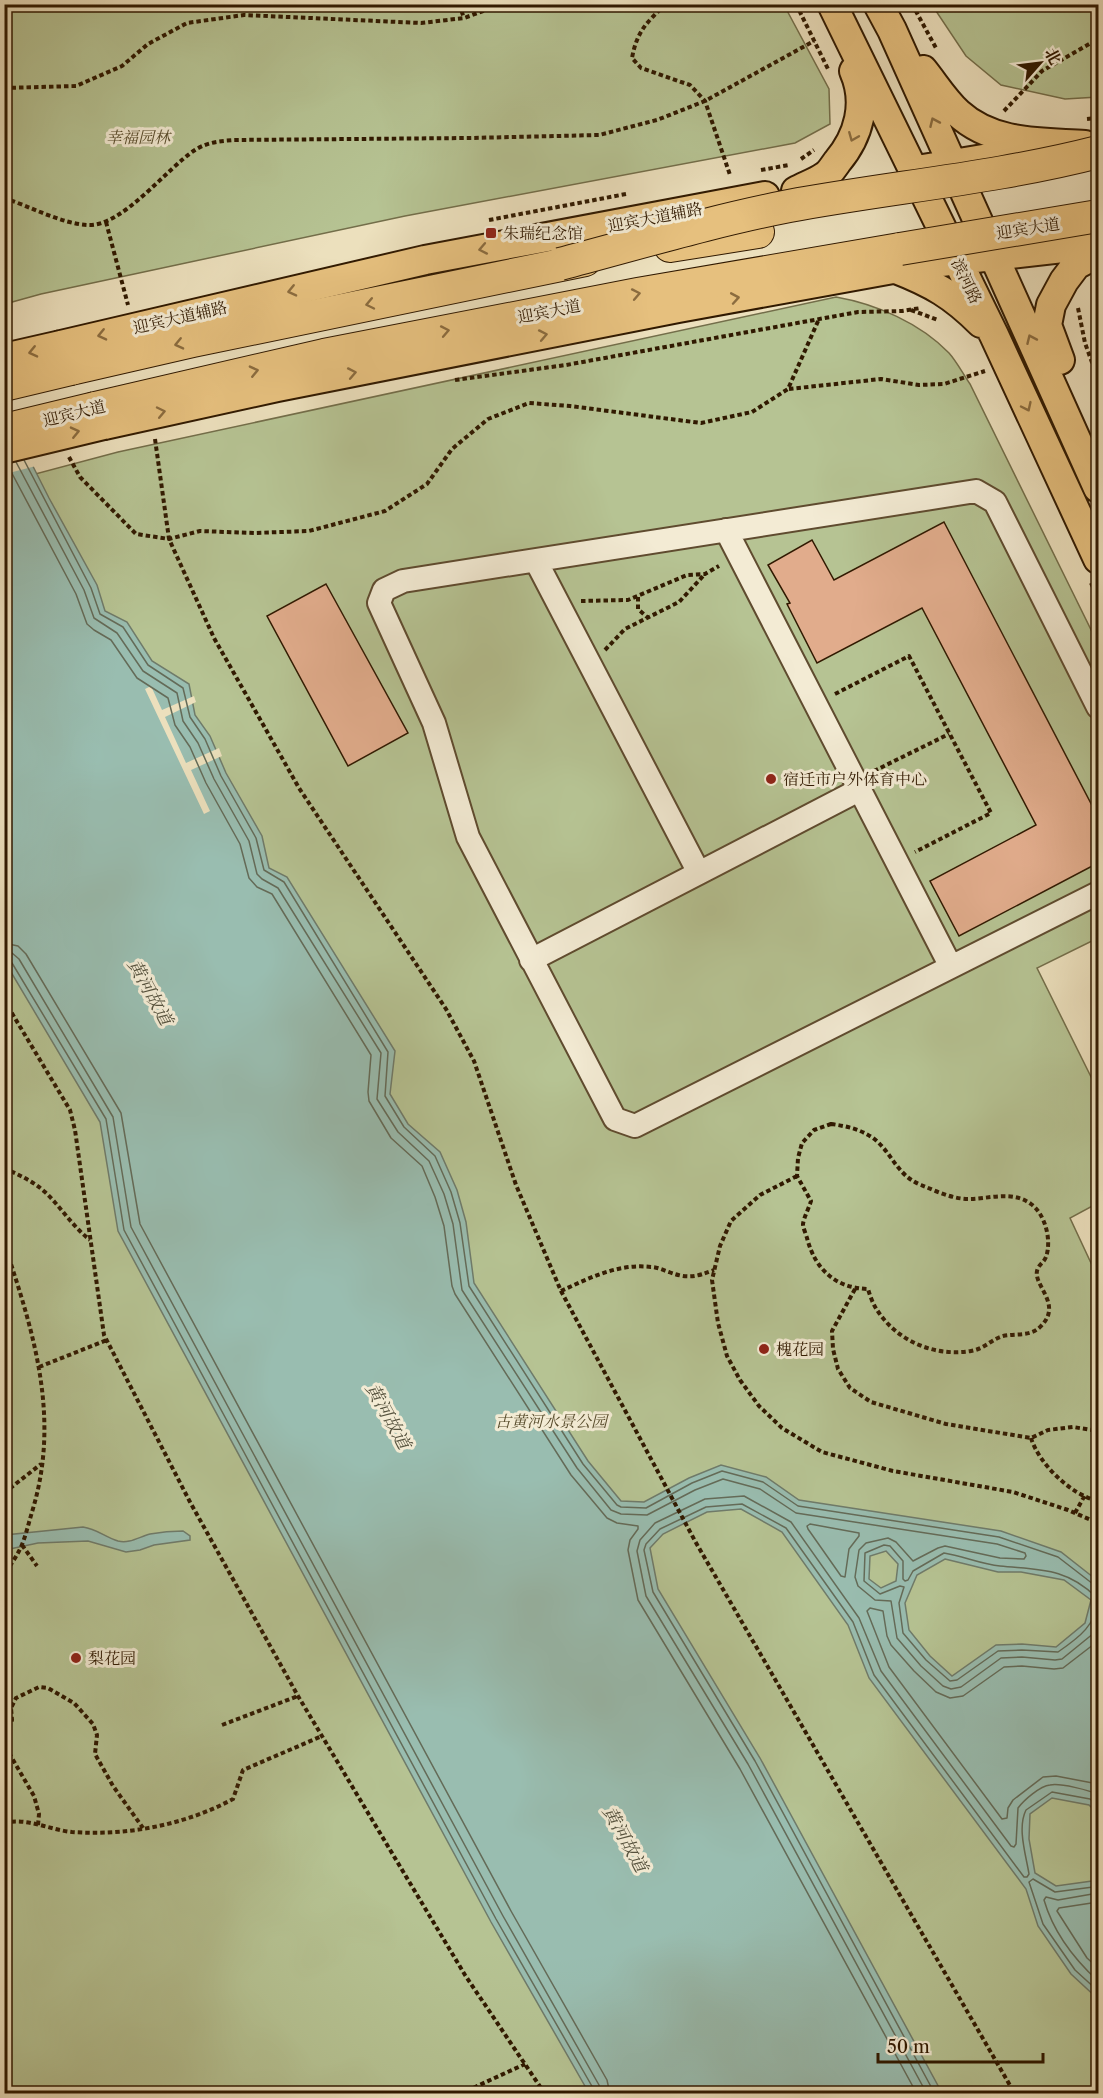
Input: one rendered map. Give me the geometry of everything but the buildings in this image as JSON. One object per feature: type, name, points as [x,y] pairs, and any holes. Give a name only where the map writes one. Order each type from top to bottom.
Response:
[{"type":"highway","points":[[560,264],[788,206],[988,173],[1092,139]]},
{"type":"highway","points":[[4,385],[204,339],[560,264],[1098,173]]},
{"type":"highway","name":"迎宾大道","points":[[4,430],[324,355],[638,294],[898,259],[1098,216]]},
{"type":"highway","points":[[898,259],[1098,235]]},
{"type":"main road","points":[[796,191],[825,176],[848,149],[860,120],[863,105],[860,83],[822,4]]},
{"type":"main road","name":"滨河路","points":[[832,4],[993,335],[1098,559]]},
{"type":"main road","name":"滨河路","points":[[878,4],[953,164],[1098,488]]},
{"type":"main road","points":[[892,30],[942,96],[971,124],[1004,139],[1092,139]]},
{"type":"main road","name":"迎宾大道辅路","points":[[4,358],[424,260],[1092,139]]},
{"type":"main road","points":[[4,449],[104,425],[678,308],[898,259],[957,260],[1098,244]]},
{"type":"main road","points":[[1098,253],[1076,266],[1069,293],[1051,305],[1047,325],[1098,463]]},
{"type":"main road","points":[[898,259],[925,280],[959,301],[993,335]]},
{"type":"lane","points":[[1098,707],[995,502],[976,491],[404,581],[384,590],[380,603],[434,723],[468,837],[615,1119],[635,1126],[1098,893]]},
{"type":"lane","points":[[726,531],[951,967]]},
{"type":"lane","points":[[536,561],[699,873]]},
{"type":"lane","points":[[531,960],[699,873],[857,786]]},
{"type":"path","points":[[459,4],[464,18]]},
{"type":"path","points":[[4,88],[76,86],[122,66],[148,44],[188,22],[220,16],[421,23],[464,18],[503,4]]},
{"type":"path","points":[[666,4],[646,22],[635,44],[632,58],[641,68],[690,85],[705,101],[730,175]]},
{"type":"path","points":[[796,4],[831,75]]},
{"type":"path","points":[[912,4],[939,54]]},
{"type":"path","points":[[1003,112],[1042,71],[1098,39]]},
{"type":"path","points":[[4,198],[62,219],[88,225],[106,222],[125,212],[196,149],[213,142],[599,135],[657,120],[705,101],[814,41]]},
{"type":"path","points":[[1092,139],[1098,118]]},
{"type":"path","points":[[752,171],[794,164],[814,149]]},
{"type":"path","points":[[719,177],[741,173]]},
{"type":"path","points":[[480,223],[503,216],[628,194]]},
{"type":"path","points":[[106,222],[129,310]]},
{"type":"path","points":[[1069,293],[1079,316],[1085,344],[1098,379]]},
{"type":"path","points":[[446,381],[566,364],[858,312],[902,311],[959,301]]},
{"type":"path","points":[[788,389],[819,319]]},
{"type":"path","points":[[64,447],[80,477],[136,534],[170,539],[200,531],[254,533],[309,531],[385,511],[427,484],[452,449],[488,419],[529,404],[570,406],[701,423],[752,412],[788,389],[881,379],[919,385],[944,384],[987,371]]},
{"type":"path","points":[[154,435],[170,539],[214,638],[299,788],[446,1010],[474,1061],[516,1185],[561,1291],[695,1541],[1015,2094]]},
{"type":"path","points":[[591,666],[625,629],[679,602],[705,574],[739,555]]},
{"type":"path","points":[[556,601],[628,600],[687,575],[705,574]]},
{"type":"path","points":[[638,597],[638,609],[646,617]]},
{"type":"path","points":[[815,704],[909,656],[991,813],[897,862]]},
{"type":"path","points":[[857,786],[949,734]]},
{"type":"path","points":[[4,1000],[70,1110],[75,1130],[106,1340],[190,1502],[321,1736],[465,1975],[545,2094]]},
{"type":"path","points":[[831,1124],[851,1126],[874,1139],[902,1173],[917,1183],[951,1197],[968,1199],[993,1196],[1016,1197],[1032,1204],[1046,1225],[1046,1259],[1037,1269],[1036,1280],[1047,1295],[1049,1313],[1041,1326],[1024,1336],[1000,1337],[985,1347],[970,1351],[944,1351],[911,1343],[876,1310],[868,1289],[855,1289],[832,1280],[818,1266],[809,1247],[803,1224],[811,1201],[797,1176],[802,1143],[814,1130],[831,1124]]},
{"type":"path","points":[[4,1168],[30,1180],[46,1192],[80,1233],[91,1240]]},
{"type":"path","points":[[797,1176],[760,1195],[731,1221],[720,1246],[712,1281],[718,1323],[727,1356],[740,1380],[759,1406],[783,1428],[822,1452],[893,1470],[1013,1492],[1098,1523]]},
{"type":"path","points":[[4,1243],[27,1312],[39,1367],[45,1414],[41,1484],[22,1544],[4,1575]]},
{"type":"path","points":[[561,1291],[597,1274],[627,1266],[652,1267],[675,1275],[695,1278],[715,1270]]},
{"type":"path","points":[[855,1289],[832,1331],[833,1349],[838,1369],[850,1388],[872,1402],[946,1424],[1031,1438],[1048,1430],[1073,1427],[1098,1431]]},
{"type":"path","points":[[39,1367],[106,1340]]},
{"type":"path","points":[[1031,1438],[1035,1450],[1045,1465],[1067,1485],[1098,1501]]},
{"type":"path","points":[[4,1493],[42,1463]]},
{"type":"path","points":[[1075,1513],[1085,1495]]},
{"type":"path","points":[[22,1544],[37,1566]]},
{"type":"path","points":[[38,1825],[39,1814],[34,1796],[9,1753],[6,1735],[12,1720],[11,1708],[16,1698],[39,1687],[48,1688],[74,1703],[93,1724],[97,1736],[95,1754],[113,1786],[143,1828]]},
{"type":"path","points":[[222,1725],[298,1696]]},
{"type":"path","points":[[4,1823],[15,1820],[71,1832],[105,1832],[179,1822],[212,1811],[233,1799],[243,1770],[321,1736]]},
{"type":"path","points":[[460,2094],[525,2064]]},
{"type":"path","points":[[1056,2094],[1098,2093]]},
{"type":"green space","name":"幸福园林","points":[[5,5],[784,5],[829,89],[830,124],[795,143],[405,216],[41,294],[5,304]]},
{"type":"green space","points":[[932,5],[1098,5],[1098,97],[1065,99],[1001,85],[966,56]]},
{"type":"green space","name":"古黄河水景公园","points":[[836,297],[866,304],[897,316],[925,333],[949,353],[970,384],[1098,644],[1098,938],[1037,968],[1098,1091],[1098,1203],[1070,1218],[1098,1278],[1098,2093],[5,2094],[5,482],[118,452]]},
{"type":"water","name":"黄河故道","points":[[4,409],[97,585],[105,611],[127,622],[152,661],[189,684],[195,715],[210,736],[226,773],[262,836],[269,868],[287,877],[395,1051],[390,1094],[408,1124],[440,1152],[457,1190],[466,1222],[474,1283],[588,1461],[621,1501],[644,1502],[689,1478],[721,1465],[766,1477],[799,1500],[1001,1531],[1061,1552],[1098,1581],[1098,1814],[1089,1805],[1052,1798],[1030,1814],[1029,1839],[1035,1873],[1056,1886],[1092,1881],[1098,1874],[1098,1999],[1071,1974],[1038,1926],[1026,1889],[869,1678],[848,1625],[782,1532],[741,1509],[707,1512],[663,1534],[650,1548],[658,1589],[760,1758],[942,2093],[589,2093],[491,1922],[118,1231],[100,1122],[5,962]],"holes":[[[886,1551],[898,1564],[896,1581],[881,1588],[869,1579],[870,1556]],[[945,1559],[998,1572],[1021,1572],[1064,1580],[1091,1600],[1085,1623],[1056,1647],[1022,1644],[996,1645],[952,1676],[930,1656],[909,1630],[905,1603],[917,1575]]]},
{"type":"water","points":[[83,1527],[122,1542],[150,1534],[179,1531],[190,1536],[190,1540],[126,1552],[88,1541],[38,1543],[5,1550],[5,1535]]},
{"type":"pier","points":[[4,406],[36,466],[5,474]]},
{"type":"pier","points":[[151,686],[162,710],[194,696],[196,702],[165,717],[186,763],[219,748],[222,756],[191,770],[210,811],[204,814],[145,689]]},
{"type":"place","name":"朱瑞纪念馆","points":[[491,233]]},
{"type":"place","name":"宿迁市户外体育中心","points":[[771,779]]},
{"type":"place","name":"槐花园","points":[[764,1349]]},
{"type":"place","name":"梨花园","points":[[76,1658]]}]
